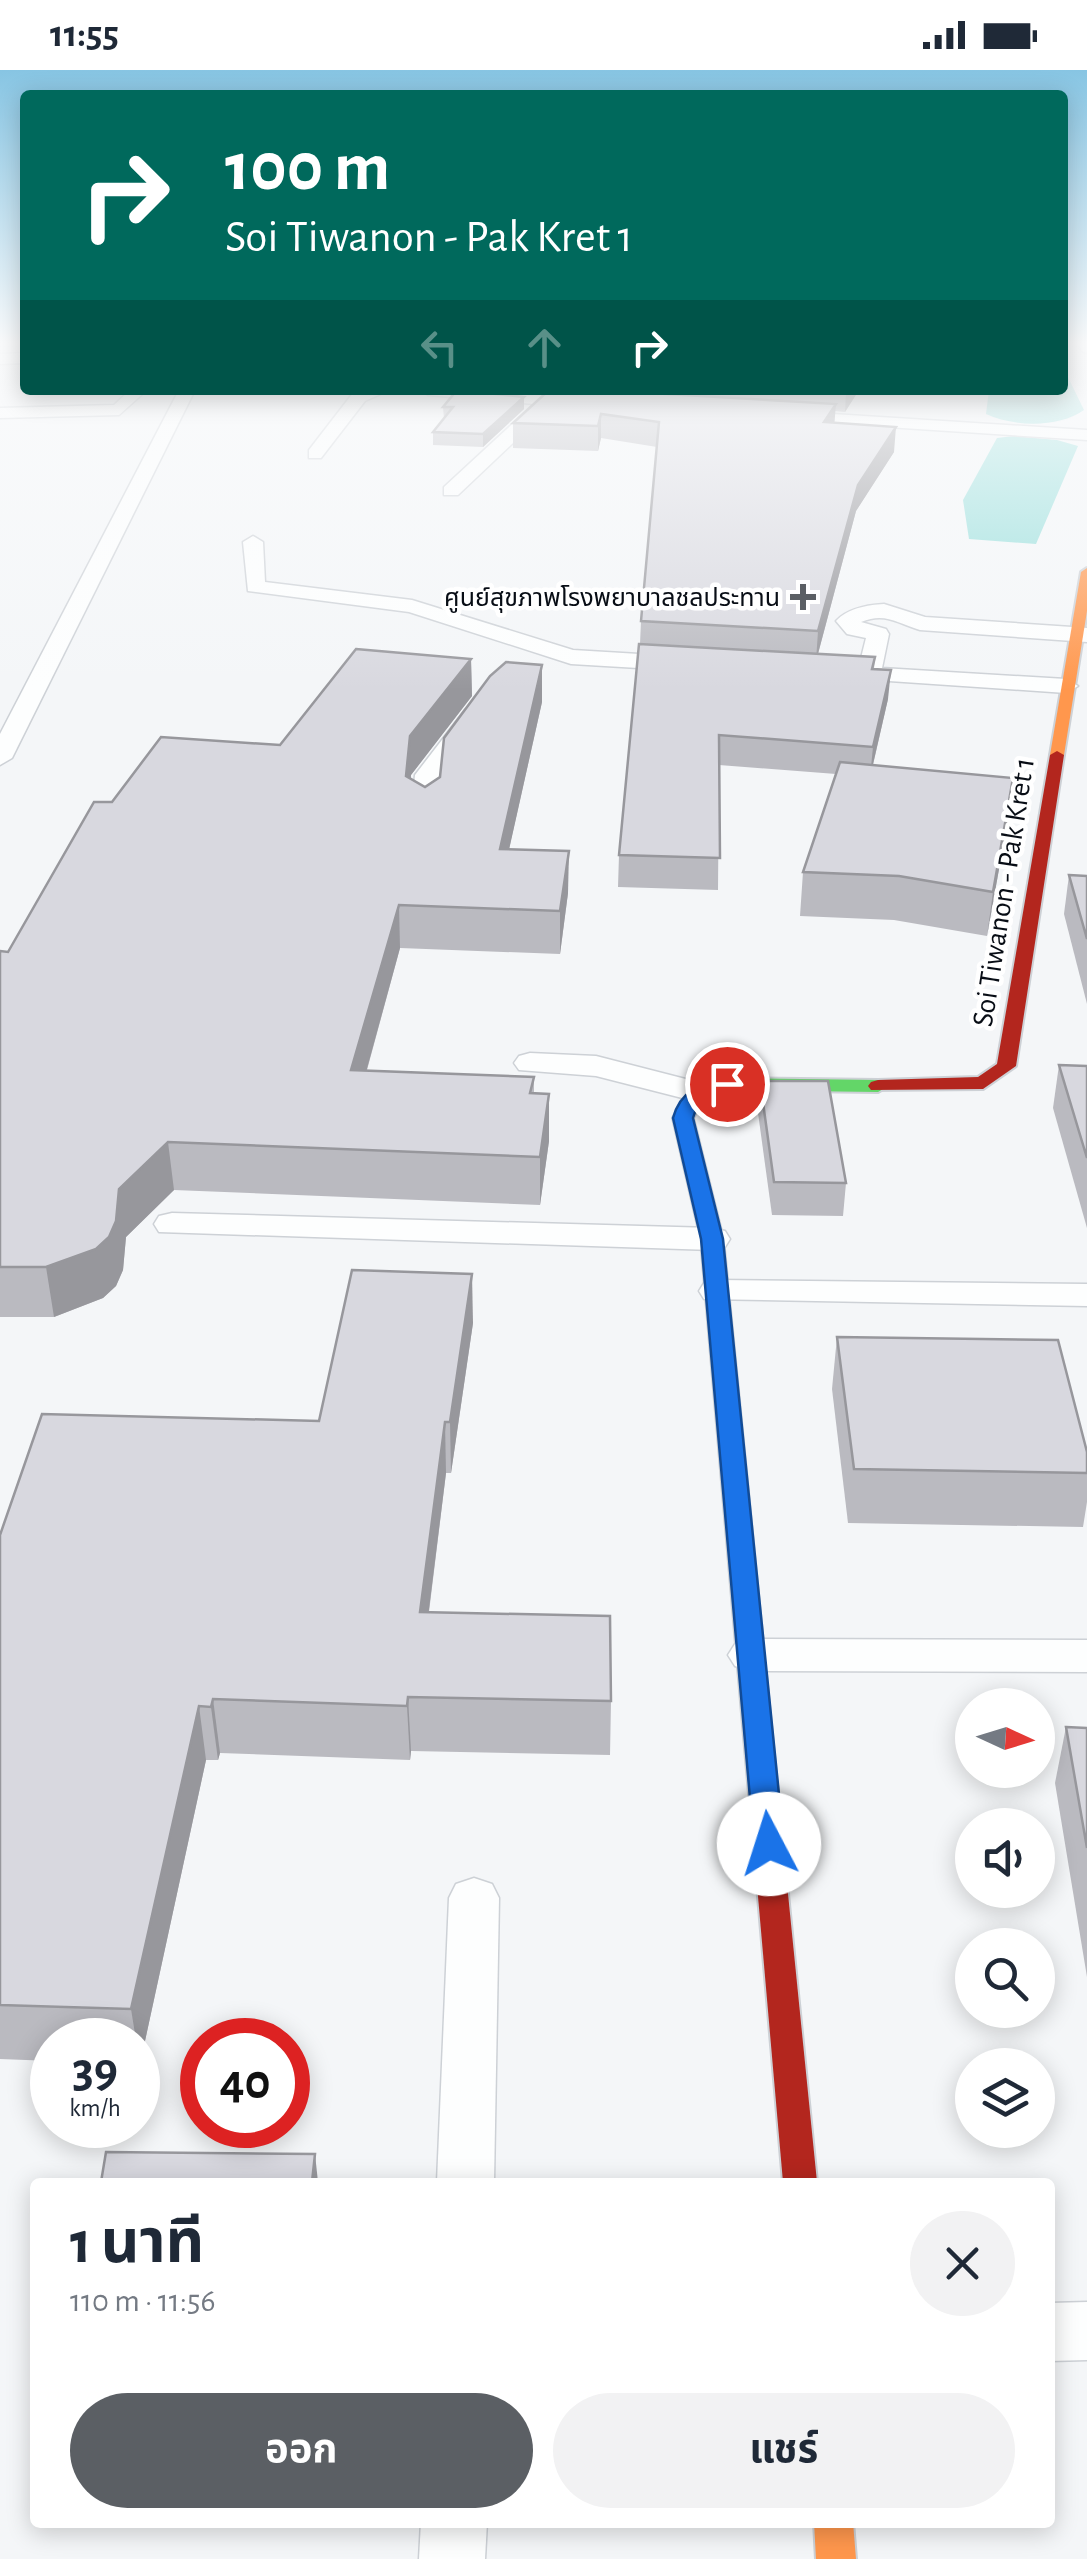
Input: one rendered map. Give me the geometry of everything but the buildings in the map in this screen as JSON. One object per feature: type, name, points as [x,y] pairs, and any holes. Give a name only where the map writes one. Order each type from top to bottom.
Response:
[{"type":"street","name":"Soi Tiwanon - Pak Kret 1","points":[[698,1092],[727,1084],[948,1087],[983,1083],[1006,1066],[1066,686],[1082,635],[1087,572]]},
{"type":"street","points":[[698,1092],[687,1104],[683,1118],[712,1239],[800,2178]]},
{"type":"street","points":[[833,2528],[836,2559]]},
{"type":"lane","points":[[0,758],[153,457]]},
{"type":"lane","points":[[451,491],[487,457]]},
{"type":"lane","points":[[252,542],[256,586],[412,606],[571,657],[710,665]]},
{"type":"lane","points":[[869,674],[878,634],[854,629],[848,621],[860,612],[908,614],[920,623],[1082,635]]},
{"type":"lane","points":[[533,669],[571,657]]},
{"type":"lane","points":[[810,671],[1066,686]]},
{"type":"lane","points":[[424,816],[428,775],[492,696]]},
{"type":"lane","points":[[530,1064],[596,1066],[698,1092]]},
{"type":"lane","points":[[172,1224],[712,1239]]},
{"type":"lane","points":[[717,1290],[1087,1295]]},
{"type":"lane","points":[[752,1655],[1087,1656]]},
{"type":"lane","points":[[464,2178],[474,1898]]},
{"type":"lane","points":[[1055,2332],[1087,2331]]},
{"type":"lane","points":[[452,2559],[454,2528]]},
{"type":"water","points":[[986,457],[1073,457],[1036,544],[969,539],[963,500]]},
{"type":"traffic: fast","points":[[757,1725],[712,1239],[683,1118],[693,1099],[727,1084],[878,1086]]},
{"type":"traffic: slow","points":[[1057,755],[1087,572]]},
{"type":"traffic: slow","points":[[833,2528],[836,2559]]},
{"type":"traffic: jam","points":[[878,1086],[983,1083],[1006,1066],[1057,755]]},
{"type":"traffic: jam","points":[[757,1725],[800,2178]]},
{"type":"place","name":"ศูนย์สุขภาพโรงพยาบาลชลประทาน","points":[[803,597]]},
{"type":"route","points":[[727,1084],[698,1092],[687,1104],[683,1118],[712,1239],[769,1844]]}]
